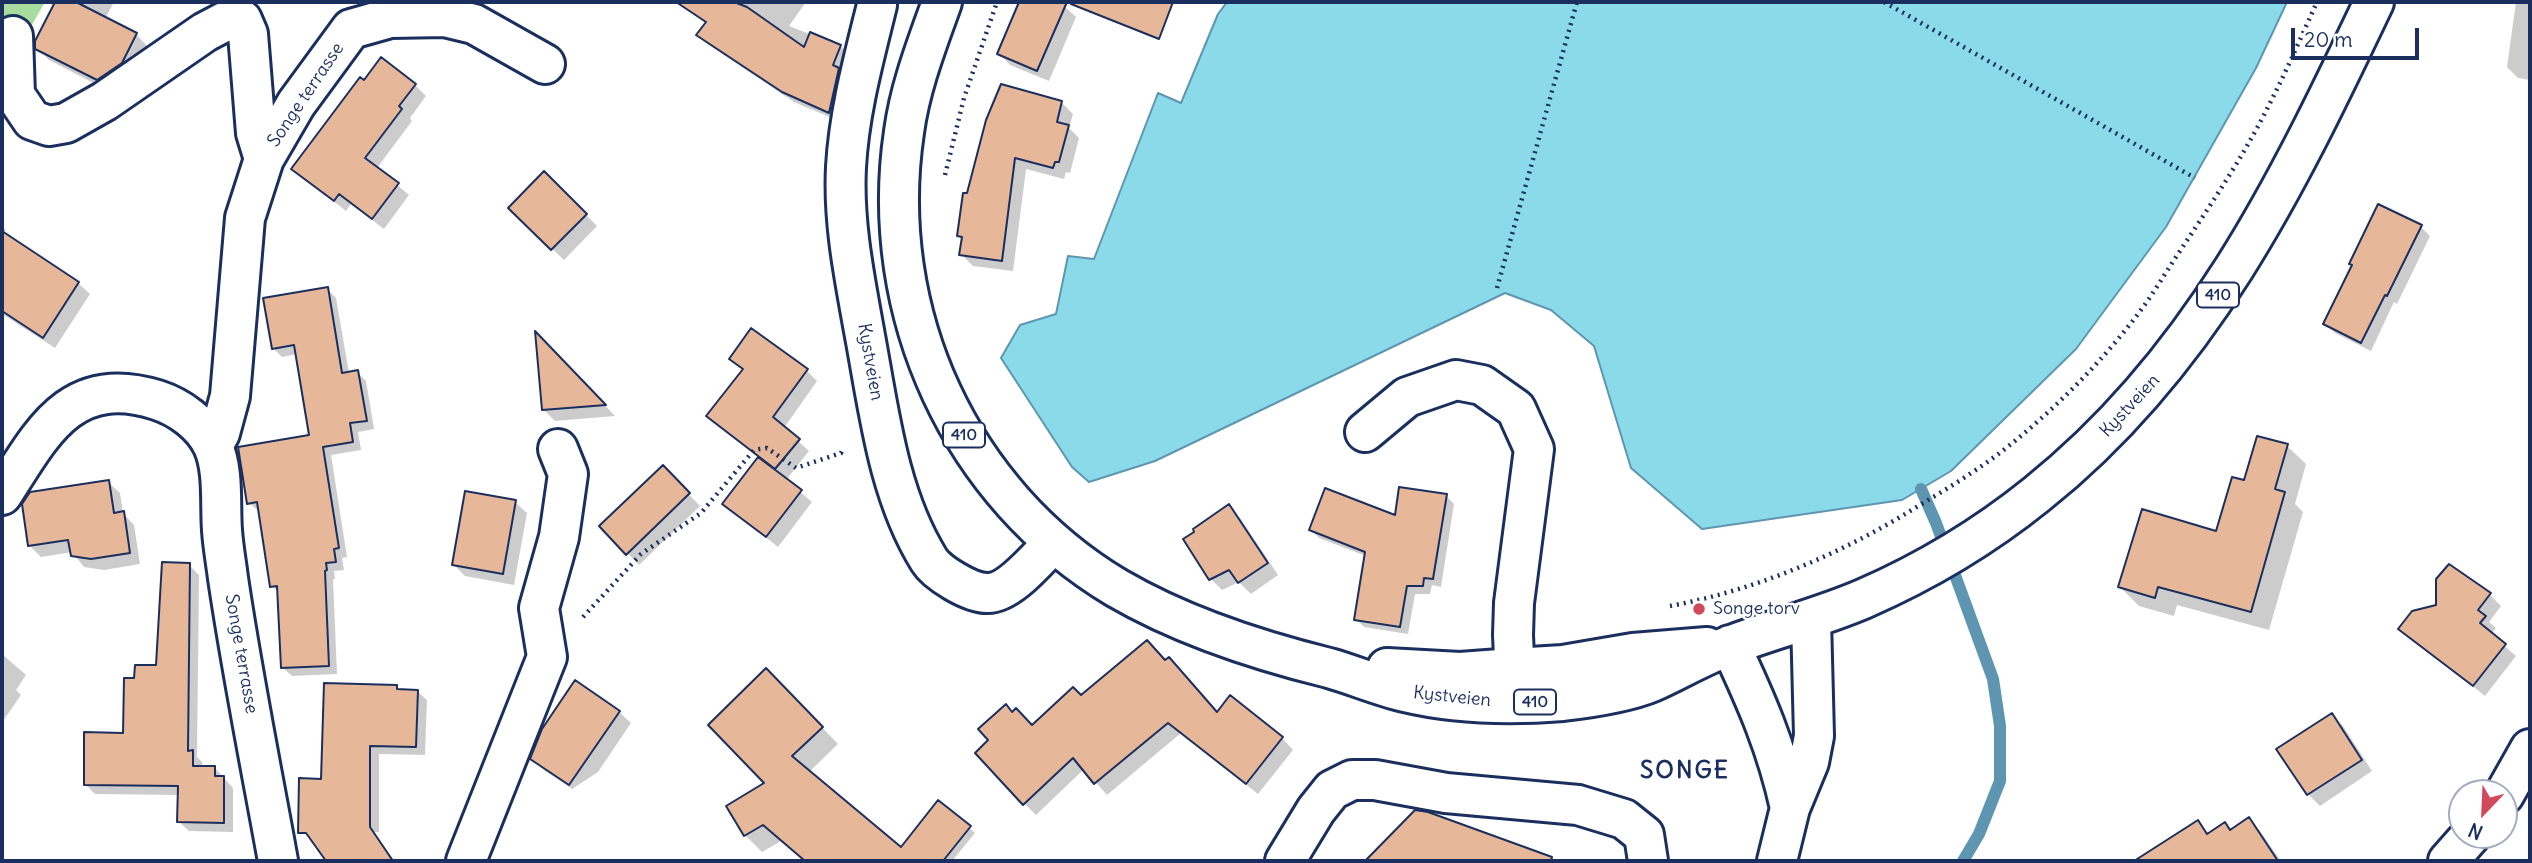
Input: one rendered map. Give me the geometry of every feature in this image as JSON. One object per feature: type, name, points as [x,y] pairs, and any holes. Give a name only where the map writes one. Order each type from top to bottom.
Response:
[{"type":"street","name":"Kystveien","points":[[942,2],[918,69],[903,140],[898,187],[898,234],[908,298],[935,380],[953,417],[988,473],[1053,543],[1115,586],[1164,613],[1279,657],[1335,670],[1406,668],[1460,671],[1515,686],[1563,665],[1633,653],[1730,645],[1811,619],[1864,599],[1924,569],[1987,531],[2039,492],[2097,442],[2138,401],[2181,347],[2253,239],[2327,100],[2374,2]]},
{"type":"street","name":"Kystveien","points":[[877,5],[856,92],[851,129],[846,167],[847,231],[884,437],[907,519],[930,563],[965,588],[989,594],[1014,582],[1053,543]]},
{"type":"street","name":"Songe terrasse","points":[[213,446],[220,433],[230,397],[246,218],[264,159],[296,104],[351,29],[390,18],[445,18],[474,24],[545,64]]},
{"type":"street","points":[[13,36],[15,95],[32,120],[49,126],[66,123],[105,101],[205,32],[226,21],[242,20],[248,34],[256,133],[264,159]]},
{"type":"street","points":[[1365,432],[1406,397],[1456,380],[1482,385],[1516,409],[1534,449],[1514,603],[1515,686]]},
{"type":"street","name":"Songe terrasse","points":[[2,495],[39,436],[56,417],[79,400],[135,393],[171,404],[200,427],[213,446],[219,468],[222,533],[228,581],[278,861]]},
{"type":"street","points":[[466,861],[547,657],[539,608],[559,537],[568,474],[558,449]]},
{"type":"street","points":[[1777,861],[1790,808],[1809,762],[1814,736],[1811,619]]},
{"type":"street","points":[[1730,645],[1760,709],[1780,763],[1790,808]]},
{"type":"street","points":[[2513,779],[2530,749]]},
{"type":"street","points":[[1285,861],[1316,810],[1332,790],[1352,779],[1375,780],[1446,793],[1578,805],[1624,819],[1644,835],[1648,861]]},
{"type":"path","points":[[942,188],[964,98],[997,2]]},
{"type":"path","points":[[1497,288],[1577,2]]},
{"type":"path","points":[[1884,2],[2195,178]]},
{"type":"path","points":[[1667,606],[1757,583],[1831,554],[1890,524],[1969,475],[2016,440],[2059,402],[2099,361],[2139,313],[2208,211],[2269,105],[2317,2]]},
{"type":"path","points":[[547,657],[641,554],[701,513],[754,450],[767,448],[796,468],[841,453],[847,440]]},
{"type":"green space","points":[[2,2],[45,2],[2,77]]},
{"type":"water","points":[[1227,2],[2287,2],[2256,68],[2166,227],[2076,349],[1951,471],[1902,500],[1702,529],[1631,468],[1594,346],[1551,310],[1505,293],[1155,461],[1089,482],[1072,467],[1001,358],[1020,325],[1056,314],[1068,256],[1094,259],[1158,93],[1181,103],[1218,14]]},
{"type":"building","points":[[55,2],[76,2],[137,33],[122,63],[97,80],[35,49],[35,41]]},
{"type":"building","points":[[676,2],[734,2],[747,7],[804,47],[810,32],[841,45],[833,65],[839,68],[829,113],[782,92],[696,35],[706,22]]},
{"type":"building","points":[[1019,2],[1067,2],[1037,71],[997,54]]},
{"type":"building","points":[[1071,2],[1173,2],[1159,39]]},
{"type":"building","points":[[381,57],[416,84],[399,106],[402,109],[365,158],[399,183],[372,219],[339,194],[334,201],[291,169],[360,77],[364,80]]},
{"type":"building","points":[[1001,84],[1062,101],[1057,122],[1069,125],[1059,162],[1055,162],[1053,168],[1015,158],[1002,261],[959,255],[962,237],[957,236],[963,193],[967,193],[986,120]]},
{"type":"building","points":[[544,171],[587,214],[551,250],[508,208]]},
{"type":"building","points":[[2378,204],[2422,225],[2361,343],[2323,324]]},
{"type":"building","points":[[2,231],[79,282],[43,338],[2,311]]},
{"type":"building","points":[[328,287],[342,373],[358,370],[367,421],[350,423],[353,442],[323,447],[339,548],[334,549],[336,562],[326,563],[325,571],[329,666],[281,668],[277,586],[270,587],[257,502],[247,504],[238,447],[309,435],[294,345],[272,349],[263,298]]},
{"type":"building","points":[[751,328],[808,369],[773,417],[800,439],[775,469],[706,416],[743,369],[729,359]]},
{"type":"building","points":[[535,331],[606,405],[542,410]]},
{"type":"building","points":[[2257,436],[2288,444],[2275,489],[2285,492],[2251,612],[2158,587],[2155,598],[2118,587],[2142,509],[2216,531],[2232,477],[2244,480]]},
{"type":"building","points":[[758,457],[802,490],[766,537],[722,504]]},
{"type":"building","points":[[663,465],[690,493],[626,555],[599,526]]},
{"type":"building","points":[[109,480],[114,513],[124,511],[130,553],[91,559],[71,556],[68,540],[28,546],[22,504],[30,492]]},
{"type":"building","points":[[1399,487],[1447,494],[1433,579],[1424,578],[1423,586],[1407,586],[1400,627],[1354,620],[1365,552],[1309,530],[1325,488],[1395,515]]},
{"type":"building","points":[[465,491],[516,500],[503,574],[452,565]]},
{"type":"building","points":[[1229,504],[1268,563],[1238,583],[1229,570],[1209,580],[1183,539]]},
{"type":"building","points":[[162,562],[190,563],[188,751],[193,750],[193,766],[215,766],[215,776],[224,776],[224,823],[177,822],[178,786],[84,785],[84,732],[123,733],[124,678],[134,678],[135,665],[156,665]]},
{"type":"building","points":[[2449,564],[2491,593],[2478,610],[2486,616],[2480,623],[2506,644],[2473,686],[2398,629],[2412,611],[2436,605],[2436,579]]},
{"type":"building","points":[[1147,640],[1165,660],[1169,657],[1217,712],[1230,695],[1283,737],[1246,784],[1168,723],[1094,784],[1073,758],[1023,805],[975,753],[988,740],[978,729],[1006,704],[1012,712],[1016,708],[1032,725],[1073,687],[1081,695]]},
{"type":"building","points":[[766,668],[823,727],[792,756],[901,847],[938,800],[971,826],[943,861],[805,861],[763,825],[744,836],[726,806],[764,783],[708,725]]},
{"type":"building","points":[[575,680],[620,711],[569,785],[530,759],[542,729]]},
{"type":"building","points":[[324,683],[397,685],[397,689],[418,690],[416,747],[370,746],[370,827],[393,861],[326,861],[306,833],[298,833],[299,778],[321,779]]},
{"type":"building","points":[[2332,713],[2362,760],[2307,795],[2276,749]]},
{"type":"building","points":[[1415,810],[1428,812],[1552,857],[1551,861],[1365,861]]},
{"type":"building","points":[[2249,817],[2278,861],[2134,861],[2198,820],[2207,834],[2225,822],[2230,830]]},
{"type":"waterway","points":[[1921,489],[1993,679],[2000,726],[2000,781],[1979,834],[1963,861]]},
{"type":"place","name":"Songe torv","points":[[1699,609]]},
{"type":"district","name":"SONGE","points":[[1685,771]]}]
